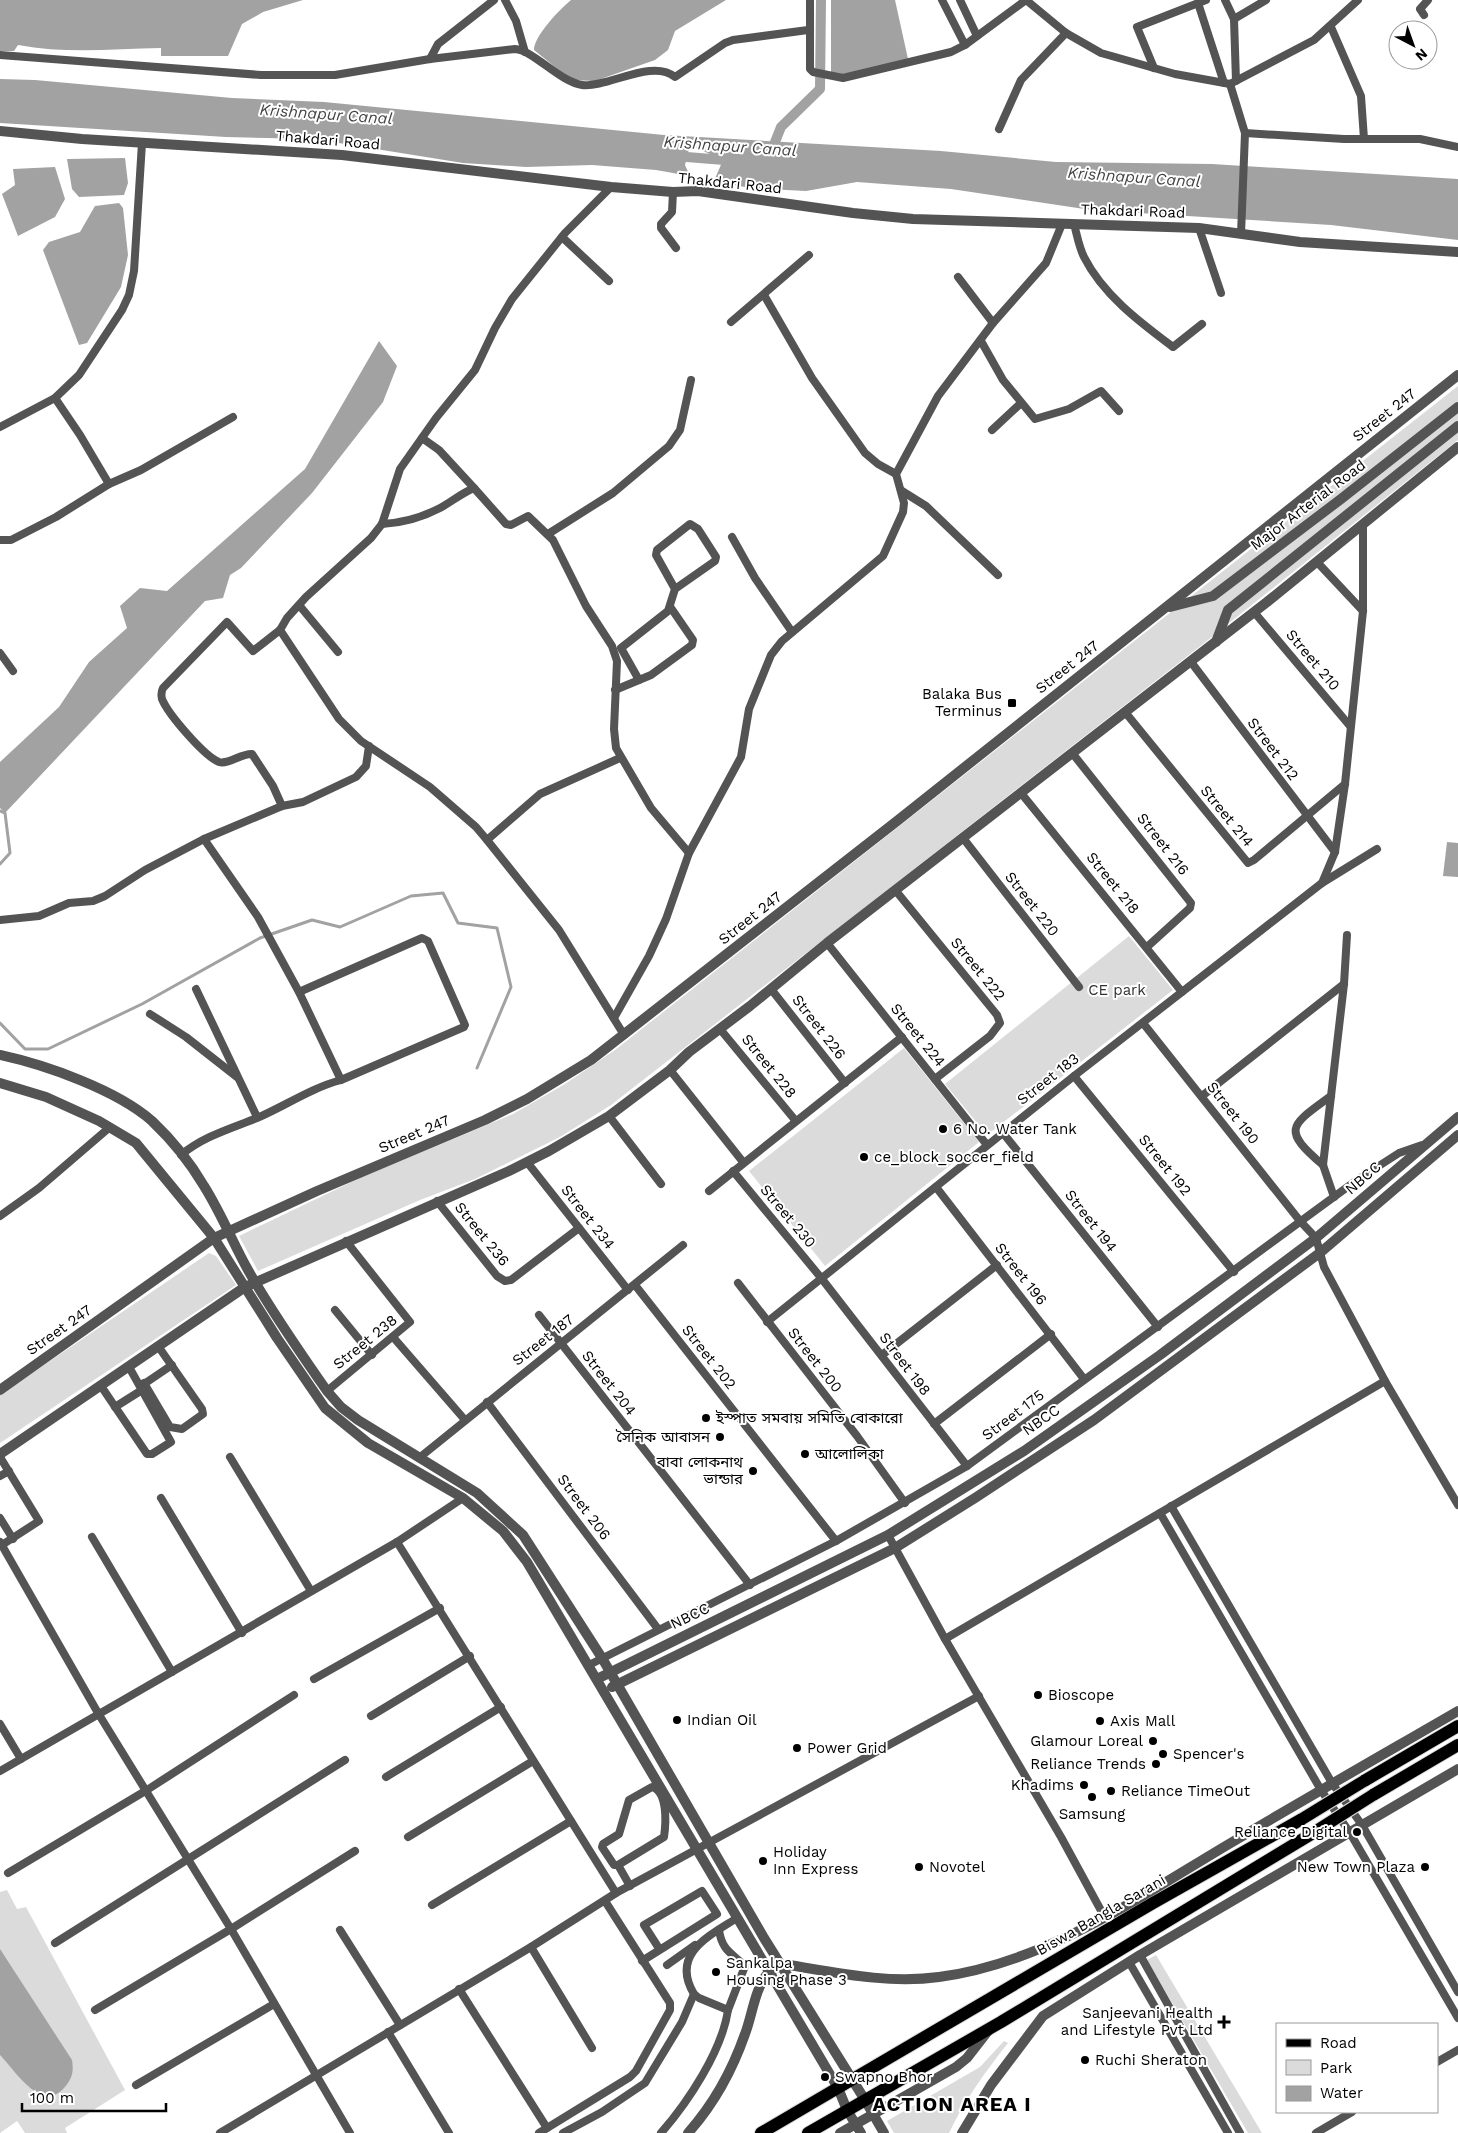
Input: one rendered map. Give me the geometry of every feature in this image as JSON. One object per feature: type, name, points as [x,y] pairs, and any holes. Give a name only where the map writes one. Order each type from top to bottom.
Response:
[{"type":"main road","name":"Biswa Bangla Sarani","points":[[761,2133],[1302,1820],[1458,1726]]},
{"type":"main road","points":[[808,2133],[992,2027],[1458,1745]]},
{"type":"street","points":[[430,59],[438,44],[494,0]]},
{"type":"street","points":[[505,0],[516,21],[524,52]]},
{"type":"street","points":[[810,0],[808,30],[809,66],[813,72],[831,77],[843,78],[951,52],[964,45],[1026,0],[1066,33],[1101,54],[1154,68],[1230,83],[1314,40],[1331,27],[1358,0]]},
{"type":"street","points":[[942,0],[964,45]]},
{"type":"street","points":[[960,0],[976,36]]},
{"type":"street","points":[[1224,0],[1234,19],[1230,83]]},
{"type":"street","points":[[1234,19],[1266,0]]},
{"type":"street","points":[[1424,15],[1420,9],[1428,0]]},
{"type":"street","points":[[1154,68],[1137,27],[1202,1],[1246,133],[1240,222],[1241,234]]},
{"type":"street","points":[[1331,27],[1361,96],[1364,139]]},
{"type":"street","points":[[0,55],[276,76],[335,75],[430,59],[515,49],[524,52],[569,80],[587,85],[633,74],[661,72],[675,77],[719,46],[733,40],[808,30]]},
{"type":"street","points":[[999,129],[1021,80],[1066,33]]},
{"type":"street","name":"Thakdari Road","points":[[0,131],[142,143],[342,155],[611,187],[673,192],[698,191],[853,213],[913,219],[1199,228],[1300,242],[1458,252]]},
{"type":"street","points":[[1246,133],[1364,139],[1420,139],[1458,147]]},
{"type":"street","points":[[0,427],[55,398],[79,375],[129,295],[134,271],[142,143]]},
{"type":"street","points":[[282,806],[273,786],[252,754],[223,762],[215,759],[183,729],[163,701],[161,694],[169,681],[227,622],[232,625],[253,651],[280,630],[282,624],[325,578],[371,538],[382,524],[400,469],[475,370],[495,328],[512,299],[562,237],[611,187]]},
{"type":"street","points":[[673,192],[672,212],[661,224],[661,228],[676,248]]},
{"type":"street","points":[[896,474],[938,396],[981,341],[992,322],[1046,263],[1062,224]]},
{"type":"street","points":[[1074,224],[1088,264],[1132,316],[1174,347],[1202,324]]},
{"type":"street","points":[[1199,228],[1221,294]]},
{"type":"street","points":[[562,237],[609,281]]},
{"type":"street","points":[[731,322],[809,255]]},
{"type":"street","points":[[958,277],[992,322]]},
{"type":"street","points":[[614,1018],[649,956],[666,919],[690,853],[741,757],[749,709],[771,655],[792,632],[883,556],[903,512],[902,491],[896,474],[878,464],[865,453],[812,378],[764,295]]},
{"type":"street","points":[[981,341],[996,369],[1020,404],[1031,416],[1039,419],[1069,409],[1102,391],[1119,411]]},
{"type":"street","name":"Street 247","points":[[0,1390],[214,1238],[510,1108],[591,1060],[1166,608],[1458,375]]},
{"type":"street","points":[[548,534],[613,493],[669,446],[680,430],[691,380]]},
{"type":"street","points":[[55,398],[109,484]]},
{"type":"street","points":[[992,430],[1020,404]]},
{"type":"street","name":"Major Arterial Road","points":[[1166,608],[1213,596],[1458,407]]},
{"type":"street","points":[[0,540],[11,540],[109,484],[141,470],[233,416]]},
{"type":"street","name":"Major Arterial Road","points":[[1216,642],[1228,610],[1458,426]]},
{"type":"street","points":[[422,438],[439,450],[506,524],[511,525],[528,516],[548,534],[558,549],[586,606],[615,651],[617,661],[614,729],[616,748],[620,758],[651,808],[690,853]]},
{"type":"street","points":[[350,2133],[189,1859],[98,1713],[1,1544],[39,1521],[0,1456],[245,1287],[527,1162],[609,1116],[771,990],[826,943],[1191,662],[1458,447]]},
{"type":"street","points":[[382,524],[402,523],[417,518],[474,488]]},
{"type":"street","points":[[902,491],[926,506],[998,574]]},
{"type":"street","points":[[639,680],[621,648],[671,608],[675,589],[656,555],[657,550],[690,524],[698,529],[716,557],[715,561],[675,589]]},
{"type":"street","points":[[1322,884],[1335,852],[1345,784],[1363,612],[1363,525]]},
{"type":"street","points":[[732,537],[755,578],[792,632]]},
{"type":"street","points":[[1317,562],[1363,612]]},
{"type":"street","points":[[299,605],[338,652]]},
{"type":"street","points":[[615,690],[651,675],[679,656],[693,642],[671,608]]},
{"type":"street","name":"Street 210","points":[[1254,612],[1350,726]]},
{"type":"street","points":[[280,630],[339,719],[369,746],[430,787],[476,827],[559,930],[624,1034]]},
{"type":"street","points":[[0,653],[13,671]]},
{"type":"street","name":"Street 212","points":[[1191,662],[1335,852]]},
{"type":"street","name":"Street 214","points":[[1125,712],[1248,863],[1307,817],[1345,784]]},
{"type":"street","points":[[0,920],[39,916],[69,904],[93,901],[105,896],[145,870],[204,839],[282,806],[303,802],[356,777],[366,766],[369,746]]},
{"type":"street","name":"Street 216","points":[[1073,754],[1191,903],[1190,908],[1147,947]]},
{"type":"street","points":[[487,840],[540,794],[620,758]]},
{"type":"street","name":"Street 218","points":[[1021,793],[1182,992]]},
{"type":"street","name":"Street 220","points":[[962,838],[1079,987]]},
{"type":"street","points":[[204,839],[266,932],[299,992],[341,1080]]},
{"type":"street","name":"Street 183","points":[[767,1322],[1003,1132],[1182,992],[1322,884],[1377,849]]},
{"type":"street","name":"Street 222","points":[[896,891],[997,1015],[1000,1023],[990,1036],[936,1079]]},
{"type":"street","points":[[1334,1197],[1323,1165],[1344,984],[1347,935]]},
{"type":"street","points":[[181,1155],[211,1135],[257,1118],[324,1084],[341,1080],[464,1027],[465,1022],[428,941],[419,939],[299,992]]},
{"type":"street","name":"Street 224","points":[[826,943],[987,1145]]},
{"type":"street","points":[[1202,1096],[1344,984]]},
{"type":"street","points":[[196,989],[257,1118]]},
{"type":"street","name":"Street 226","points":[[771,990],[845,1083]]},
{"type":"street","points":[[150,1014],[186,1037],[238,1078]]},
{"type":"street","name":"Street 190","points":[[1143,1023],[1300,1222],[1316,1238]]},
{"type":"street","name":"Street 228","points":[[720,1029],[796,1120]]},
{"type":"street","points":[[709,1190],[902,1037]]},
{"type":"street","points":[[0,1055],[92,1086],[120,1100],[152,1121],[204,1186],[227,1233],[255,1282],[327,1391],[341,1407],[358,1420],[477,1493],[523,1536],[602,1658],[781,1966],[884,2133]]},
{"type":"street","points":[[670,1070],[743,1162]]},
{"type":"street","name":"Street 192","points":[[1074,1076],[1234,1272]]},
{"type":"street","points":[[0,1083],[46,1097],[110,1127],[136,1143],[214,1238],[316,1398],[334,1417],[368,1443],[463,1498],[503,1531],[522,1555],[698,1849],[838,2088],[847,2110],[858,2129]]},
{"type":"street","points":[[1323,1165],[1301,1146],[1296,1136],[1296,1127],[1302,1117],[1331,1096]]},
{"type":"street","points":[[609,1116],[661,1184]]},
{"type":"street","name":"NBCC","points":[[597,1679],[888,1535],[919,1518],[1024,1451],[1160,1355],[1316,1238],[1458,1117]]},
{"type":"street","points":[[0,1216],[39,1188],[110,1127]]},
{"type":"street","name":"Street 194","points":[[1003,1132],[1158,1327]]},
{"type":"street","points":[[604,1691],[894,1548],[1094,1420],[1321,1252],[1458,1135]]},
{"type":"street","name":"Street 175","points":[[589,1666],[658,1629],[836,1541],[967,1466],[1334,1197],[1399,1153],[1426,1143]]},
{"type":"street","name":"Street 234","points":[[527,1162],[579,1228],[631,1288]]},
{"type":"street","name":"Street 230","points":[[733,1171],[822,1278]]},
{"type":"street","name":"Street 196","points":[[936,1187],[1084,1379]]},
{"type":"street","name":"Street 236","points":[[437,1201],[497,1276],[504,1281],[511,1280],[579,1228]]},
{"type":"street","points":[[1316,1238],[1324,1267],[1385,1381],[1458,1505]]},
{"type":"street","name":"Street 238","points":[[327,1391],[410,1322],[346,1241]]},
{"type":"street","name":"Street 187","points":[[419,1458],[683,1245]]},
{"type":"street","points":[[882,1355],[997,1265]]},
{"type":"street","name":"Street 198","points":[[822,1278],[967,1466]]},
{"type":"street","name":"Street 200","points":[[738,1283],[857,1436],[905,1503]]},
{"type":"street","name":"Street 202","points":[[631,1288],[836,1541]]},
{"type":"street","points":[[335,1310],[372,1354]]},
{"type":"street","name":"Street 204","points":[[538,1315],[750,1585]]},
{"type":"street","points":[[934,1424],[1051,1334]]},
{"type":"street","points":[[393,1337],[465,1420]]},
{"type":"street","points":[[130,1365],[170,1427],[182,1429],[203,1414],[202,1409],[158,1346]]},
{"type":"street","points":[[115,1407],[172,1366]]},
{"type":"street","points":[[945,1639],[1385,1381]]},
{"type":"street","points":[[101,1386],[147,1454],[152,1454],[171,1442],[143,1387]]},
{"type":"street","name":"Street 206","points":[[487,1402],[658,1629]]},
{"type":"street","points":[[230,1457],[311,1591]]},
{"type":"street","points":[[0,1476],[9,1471]]},
{"type":"street","points":[[161,1498],[242,1633]]},
{"type":"street","points":[[0,1771],[397,1542],[463,1498]]},
{"type":"street","points":[[1172,1506],[1332,1783],[1362,1825],[1458,1992]]},
{"type":"street","points":[[1160,1513],[1320,1790],[1350,1833],[1458,2018]]},
{"type":"street","points":[[0,1518],[12,1539]]},
{"type":"street","points":[[888,1535],[945,1639],[1061,1837],[1104,1916]]},
{"type":"street","points":[[92,1537],[172,1672]]},
{"type":"street","points":[[397,1542],[470,1656],[616,1893]]},
{"type":"street","points":[[314,1680],[440,1608]]},
{"type":"street","points":[[371,1716],[470,1656]]},
{"type":"street","points":[[8,1874],[147,1790],[294,1695]]},
{"type":"street","points":[[220,2133],[531,1947],[616,1893],[979,1696]]},
{"type":"street","points":[[386,1777],[501,1707]]},
{"type":"street","points":[[688,2133],[707,2110],[729,2072],[769,1972],[781,1966],[880,1978],[924,1979],[949,1976],[1019,1958],[1104,1916],[1458,1711]]},
{"type":"street","points":[[0,1724],[21,1759]]},
{"type":"street","points":[[55,1943],[345,1760]]},
{"type":"street","points":[[408,1836],[533,1761]]},
{"type":"street","points":[[962,2133],[990,2085],[1039,2020],[1140,1955],[1458,1769]]},
{"type":"street","points":[[618,1865],[664,1837],[664,1799],[656,1788],[652,1787],[629,1800],[619,1834],[603,1844],[602,1847],[614,1865],[618,1865],[630,1886]]},
{"type":"street","points":[[432,1905],[571,1821]]},
{"type":"street","points":[[95,2010],[231,1929],[355,1851]]},
{"type":"street","points":[[704,1894],[718,1886]]},
{"type":"street","points":[[642,1961],[660,1950],[717,1914],[702,1891],[644,1925],[660,1950]]},
{"type":"street","points":[[539,2133],[630,2077],[636,2071],[670,2010],[670,2003],[605,1901]]},
{"type":"street","points":[[714,1909],[727,1901]]},
{"type":"street","points":[[667,1965],[737,1918]]},
{"type":"street","points":[[340,1930],[400,2025]]},
{"type":"street","points":[[661,2133],[685,2105],[725,2029],[728,2010],[745,1966],[720,1943],[719,1930]]},
{"type":"street","points":[[695,1945],[687,1967],[689,1985],[694,1994],[699,1998],[728,2010]]},
{"type":"street","points":[[531,1947],[592,2048]]},
{"type":"street","points":[[1140,1955],[1240,2133]]},
{"type":"street","points":[[1129,1962],[1228,2133]]},
{"type":"street","points":[[459,1989],[547,2128]]},
{"type":"street","points":[[563,2133],[602,2112],[645,2083],[682,2022],[694,1994]]},
{"type":"street","points":[[136,2085],[274,2004]]},
{"type":"street","points":[[840,2133],[858,2129],[873,2114],[956,2067],[967,2058],[992,2027]]},
{"type":"street","points":[[388,2032],[449,2133]]},
{"type":"street","points":[[1438,2061],[1458,2050]]},
{"type":"street","points":[[1316,2133],[1350,2113]]},
{"type":"green space","points":[[1458,386],[1458,440],[1203,644],[611,1105],[560,1137],[475,1179],[420,1200],[258,1271],[239,1236],[360,1178],[513,1114],[565,1084],[615,1050]]},
{"type":"green space","name":"CE park","points":[[1129,936],[1173,990],[987,1135],[945,1084]]},
{"type":"green space","name":"ce_block_soccer_field","points":[[904,1048],[979,1142],[825,1266],[749,1171]]},
{"type":"green space","points":[[209,1253],[216,1256],[236,1285],[0,1443],[0,1395]]},
{"type":"green space","points":[[7,1890],[17,1909],[26,1907],[125,2090],[65,2128],[67,2133],[25,2133],[17,2121],[0,2133],[0,1892]]},
{"type":"green space","points":[[1156,1955],[1262,2133],[1248,2133],[1147,1960]]},
{"type":"green space","points":[[1004,2041],[1008,2043],[976,2086],[949,2133],[894,2133],[887,2121],[980,2067]]},
{"type":"water","points":[[0,0],[303,0],[263,12],[242,24],[228,56],[161,56],[161,48],[71,50],[18,45],[14,51],[0,51]]},
{"type":"water","points":[[571,0],[726,0],[675,31],[668,50],[655,60],[595,81],[571,80],[534,50],[535,44],[543,30],[554,16]]},
{"type":"water","points":[[831,0],[895,0],[908,59],[843,76],[831,74]]},
{"type":"water","points":[[0,79],[35,80],[232,98],[324,102],[664,135],[941,151],[1056,162],[1212,164],[1458,179],[1458,240],[1331,225],[1091,210],[951,189],[857,182],[806,191],[750,188],[714,181],[723,160],[690,145],[685,165],[690,176],[656,170],[592,165],[526,167],[463,163],[314,139],[226,137],[0,123]]},
{"type":"water","points":[[125,158],[128,183],[124,195],[79,197],[72,189],[67,159]]},
{"type":"water","points":[[55,167],[65,199],[55,217],[18,236],[2,194],[15,185],[13,169]]},
{"type":"water","points":[[119,203],[123,208],[128,255],[121,287],[87,343],[79,345],[43,250],[49,242],[80,232],[95,206]]},
{"type":"water","points":[[379,341],[397,366],[383,402],[312,493],[241,568],[230,575],[223,598],[205,601],[5,813],[0,808],[0,762],[59,707],[89,662],[127,628],[120,606],[140,588],[167,591],[305,469]]},
{"type":"water","points":[[1447,842],[1458,843],[1458,877],[1443,876]]},
{"type":"water","points":[[0,1949],[72,2060],[71,2078],[64,2088],[55,2095],[46,2096],[37,2093],[20,2078],[0,2055]]},
{"type":"waterway","points":[[775,142],[781,127],[820,89],[821,0]]},
{"type":"waterway","name":"Krishnapur Canal","points":[[674,156],[737,161]]},
{"type":"waterway","points":[[0,811],[5,813],[10,853],[0,864]]},
{"type":"waterway","points":[[0,1023],[25,1049],[48,1049],[142,1004],[260,938],[312,920],[340,927],[411,896],[443,893],[458,923],[497,928],[511,987],[477,1068]]},
{"type":"place","name":"Balaka Bus Terminus","points":[[1012,703]]},
{"type":"place","name":"6 No. Water Tank","points":[[943,1129]]},
{"type":"place","name":"ce_block_soccer_field","points":[[864,1157]]},
{"type":"place","name":"ইস্পাত সমবায় সমিতি বোকারো","points":[[706,1418]]},
{"type":"place","name":"সৈনিক আবাসন","points":[[720,1437]]},
{"type":"place","name":"আলোলিকা","points":[[805,1454]]},
{"type":"place","name":"বাবা লোকনাথ ভান্ডার","points":[[753,1471]]},
{"type":"place","name":"Bioscope","points":[[1038,1695]]},
{"type":"place","name":"Indian Oil","points":[[677,1720]]},
{"type":"place","name":"Axis Mall","points":[[1100,1721]]},
{"type":"place","name":"Glamour Loreal","points":[[1153,1741]]},
{"type":"place","name":"Power Grid","points":[[797,1748]]},
{"type":"place","name":"Spencer's","points":[[1163,1754]]},
{"type":"place","name":"Reliance Trends","points":[[1156,1764]]},
{"type":"place","name":"Khadims","points":[[1084,1785]]},
{"type":"place","name":"Reliance TimeOut","points":[[1111,1791]]},
{"type":"place","name":"Samsung","points":[[1092,1797]]},
{"type":"place","name":"Reliance Digital","points":[[1357,1832]]},
{"type":"place","name":"Holiday Inn Express","points":[[763,1861]]},
{"type":"place","name":"Novotel","points":[[919,1867]]},
{"type":"place","name":"New Town Plaza","points":[[1425,1867]]},
{"type":"place","name":"Sankalpa Housing Phase 3","points":[[716,1972]]},
{"type":"place","name":"Sanjeevani Health and Lifestyle Pvt Ltd","points":[[1224,2022]]},
{"type":"place","name":"Ruchi Sheraton","points":[[1085,2060]]},
{"type":"place","name":"Swapno Bhor","points":[[825,2077]]},
{"type":"district","name":"ACTION AREA I","points":[[952,2104]]}]
